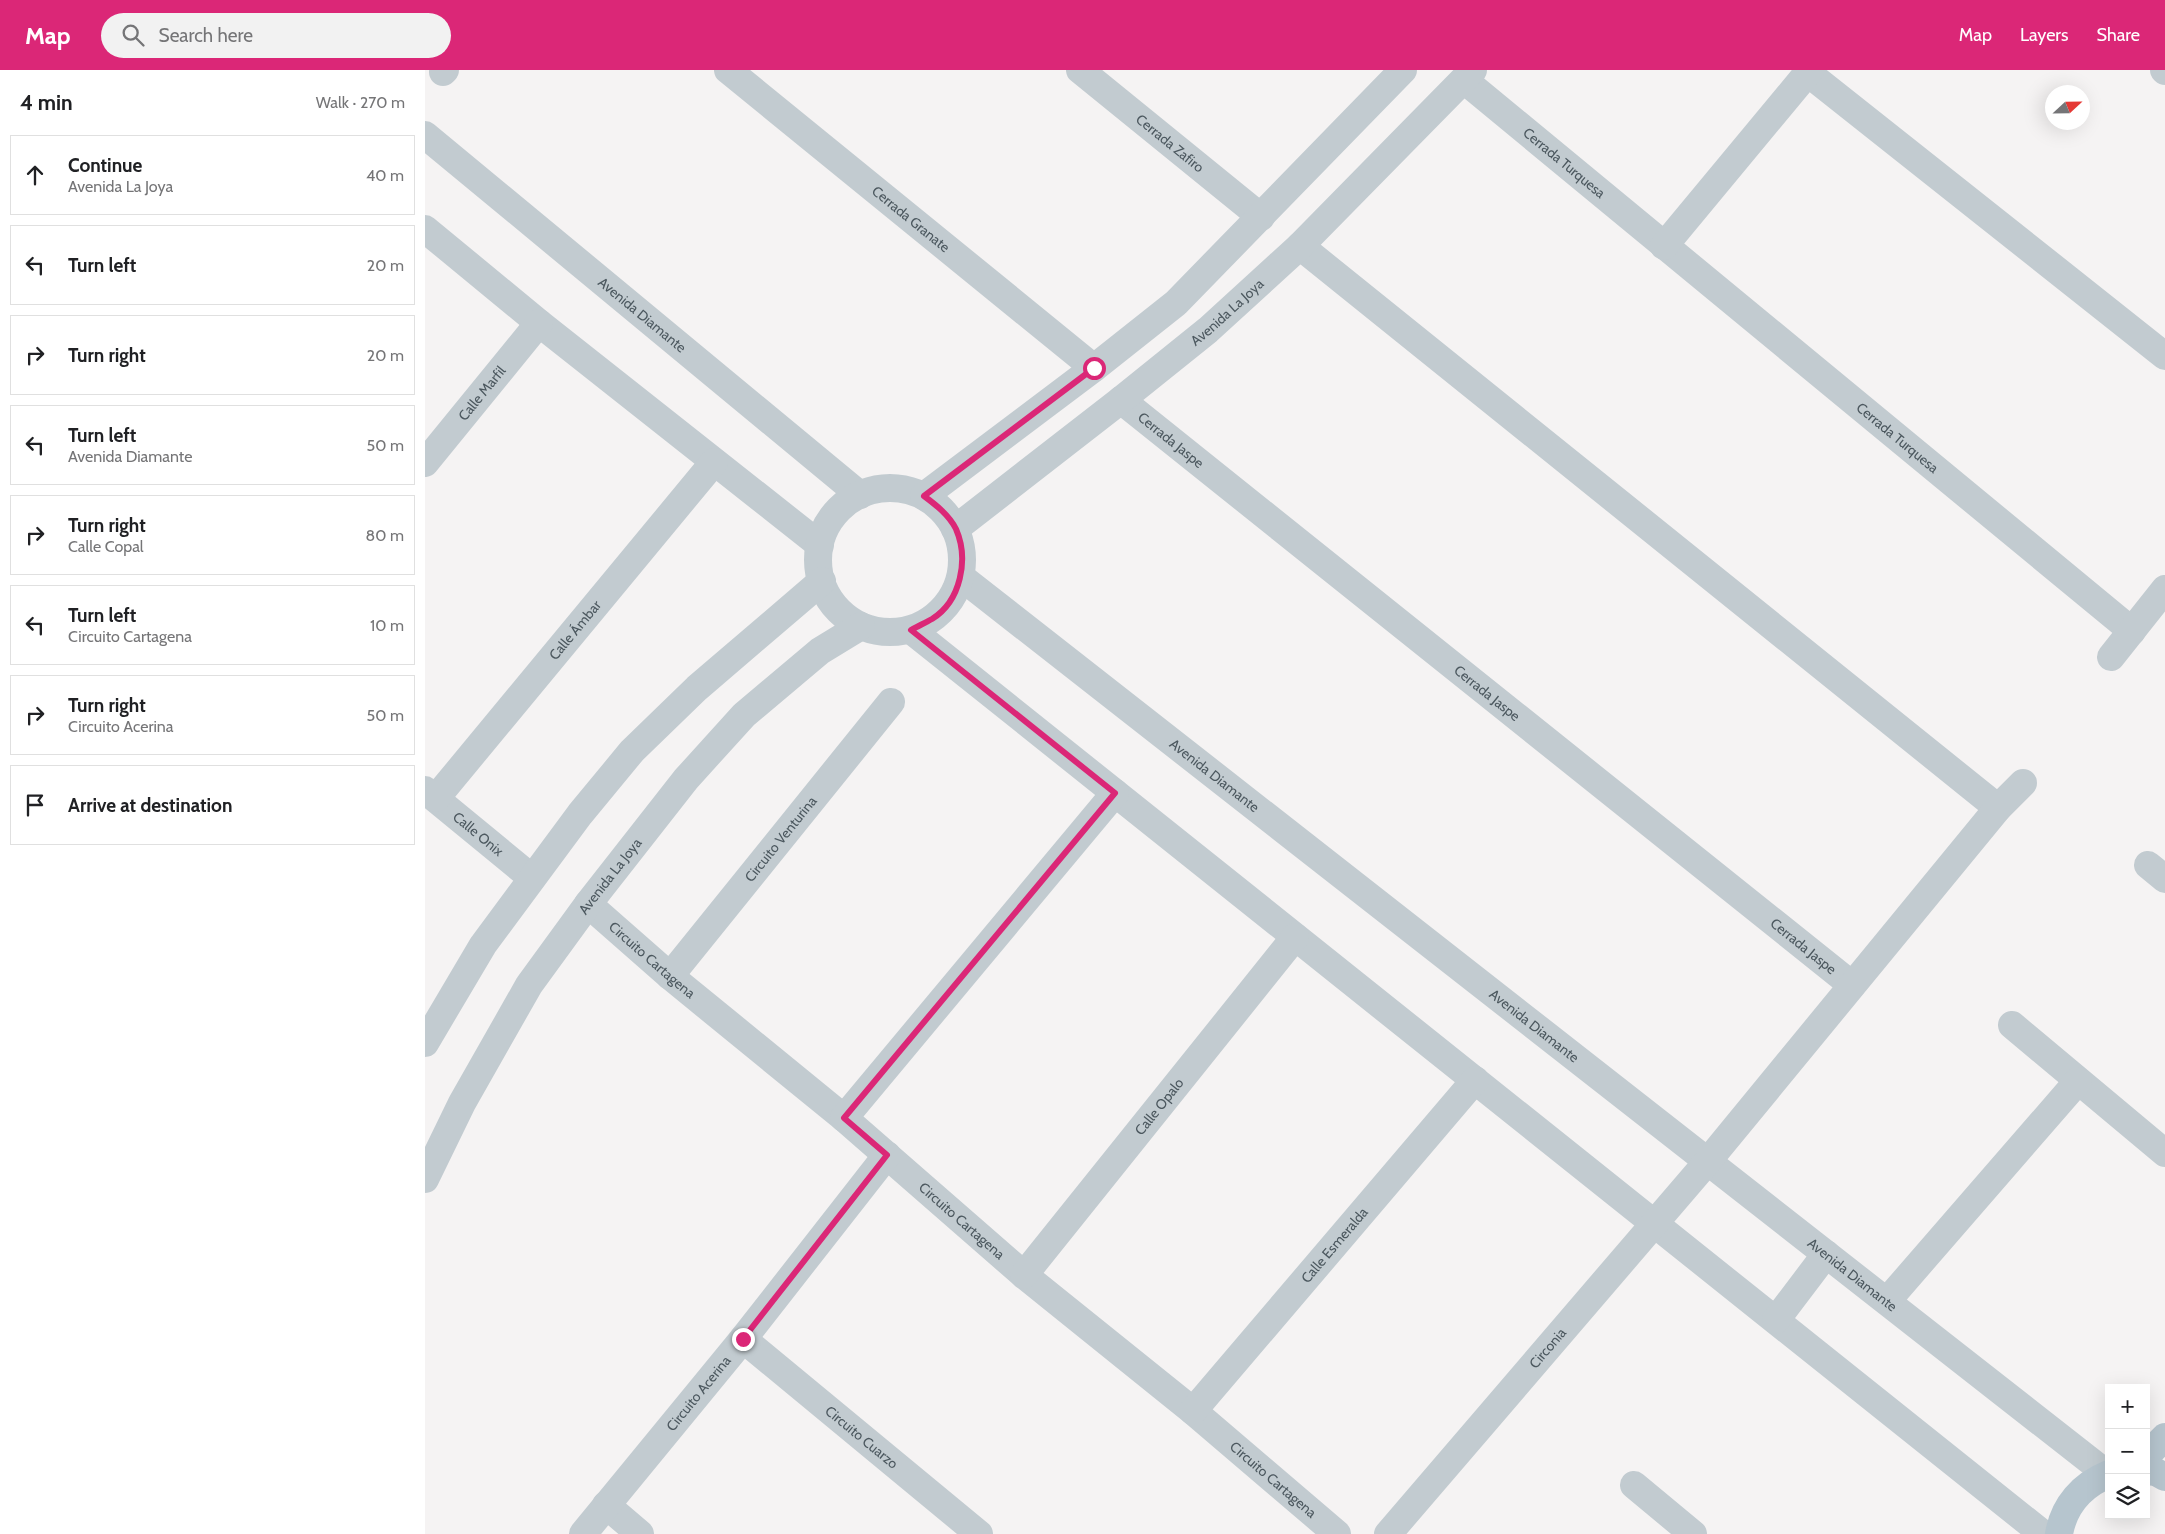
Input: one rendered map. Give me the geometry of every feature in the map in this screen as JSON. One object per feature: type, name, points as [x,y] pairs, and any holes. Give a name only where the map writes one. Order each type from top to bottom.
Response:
[{"type":"main road","points":[[2150,1452],[2165,1438]]},
{"type":"main road","points":[[2150,1471],[2157,1472],[2165,1477]]},
{"type":"main road","points":[[2059,1534],[2061,1522],[2071,1502],[2087,1485],[2105,1476]]},
{"type":"street","name":"Cerrada Granate","points":[[728,70],[1094,368]]},
{"type":"street","name":"Cerrada Zafiro","points":[[1080,70],[1261,217]]},
{"type":"street","points":[[924,496],[1094,368],[1176,303],[1403,70]]},
{"type":"street","points":[[1665,246],[1809,71],[2165,356]]},
{"type":"street","name":"Cerrada Turquesa","points":[[1469,75],[1665,246],[2132,631]]},
{"type":"street","name":"Avenida La Joya","points":[[955,529],[1121,400],[1207,330],[1300,246],[1469,75]]},
{"type":"street","name":"Avenida Diamante","points":[[425,135],[860,495]]},
{"type":"street","points":[[425,229],[539,323],[820,545]]},
{"type":"street","points":[[1300,246],[1999,808]]},
{"type":"street","name":"Calle Marfil","points":[[425,463],[539,323]]},
{"type":"street","name":"Cerrada Jaspe","points":[[1121,400],[1852,985]]},
{"type":"street","name":"Calle Ámbar","points":[[430,794],[714,462]]},
{"type":"street","points":[[881,489],[903,489],[924,496],[942,510],[955,529],[963,552],[961,577],[951,600],[933,619],[911,630],[886,633],[861,626],[844,616],[830,600],[822,581],[819,563],[820,545],[828,525],[842,507],[860,495],[881,489]]},
{"type":"street","name":"Avenida Diamante","points":[[961,577],[2105,1472]]},
{"type":"street","points":[[425,1043],[483,945],[580,814],[632,750],[697,688],[822,581]]},
{"type":"street","points":[[2111,657],[2165,589]]},
{"type":"street","name":"Avenida La Joya","points":[[425,1179],[462,1102],[529,985],[588,904],[686,779],[744,715],[820,651],[861,626]]},
{"type":"street","points":[[911,630],[2043,1534]]},
{"type":"street","name":"Circuito Venturina","points":[[670,976],[891,702]]},
{"type":"street","points":[[1708,1161],[1999,808],[2023,783]]},
{"type":"street","points":[[844,1118],[1115,793]]},
{"type":"street","name":"Calle Onix","points":[[430,794],[532,878]]},
{"type":"street","name":"Circuito Cartagena","points":[[588,904],[670,976],[844,1118],[1024,1275],[1193,1411],[1337,1534]]},
{"type":"street","name":"Calle Opalo","points":[[1024,1275],[1295,937]]},
{"type":"street","points":[[2012,1026],[2165,1153]]},
{"type":"street","name":"Calle Esmeralda","points":[[1193,1411],[1475,1080]]},
{"type":"street","points":[[1887,1301],[2078,1081]]},
{"type":"street","name":"Circuito Acerina","points":[[583,1534],[743,1339],[887,1155]]},
{"type":"street","name":"Circonia","points":[[1388,1534],[1708,1161]]},
{"type":"street","points":[[1776,1320],[1826,1254]]},
{"type":"street","name":"Circuito Cuarzo","points":[[743,1339],[979,1534]]},
{"type":"street","points":[[1634,1485],[1693,1534]]},
{"type":"street","points":[[606,1505],[640,1534]]},
{"type":"route","points":[[743,1339],[887,1155],[844,1118],[1115,793],[911,630],[933,619],[951,600],[961,577],[963,552],[955,529],[942,510],[924,496],[1094,368]]}]
